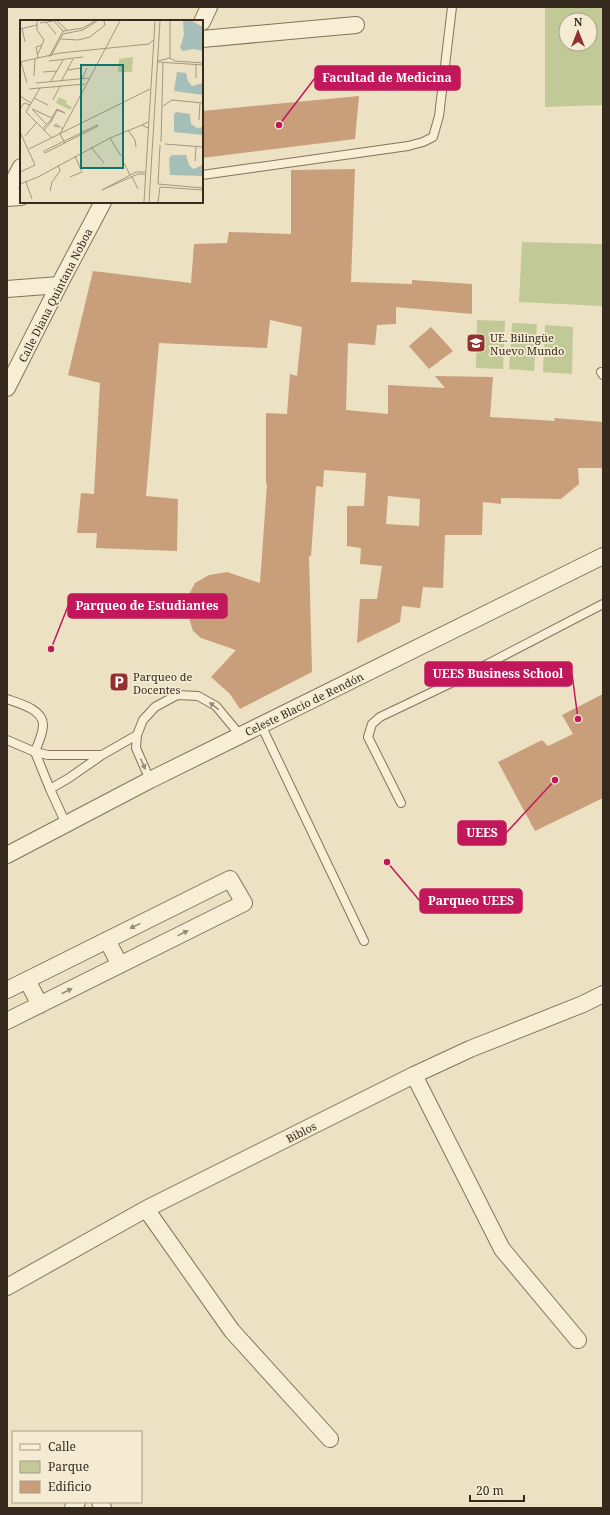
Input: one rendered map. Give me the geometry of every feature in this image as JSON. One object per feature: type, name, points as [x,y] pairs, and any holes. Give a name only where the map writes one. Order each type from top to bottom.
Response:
[{"type":"street","points":[[203,20],[209,7]]},
{"type":"street","points":[[203,39],[356,25]]},
{"type":"street","points":[[7,193],[20,169]]},
{"type":"street","points":[[7,198],[20,197]]},
{"type":"street","name":"Calle Diana Quintana Noboa","points":[[7,386],[102,203]]},
{"type":"street","points":[[7,288],[59,285]]},
{"type":"street","name":"Celeste Blacio de Rendón","points":[[7,855],[150,780],[603,556]]},
{"type":"street","points":[[7,990],[230,880],[244,903],[7,1021]]},
{"type":"street","points":[[107,940],[120,965]]},
{"type":"street","points":[[27,980],[40,1005]]},
{"type":"street","name":"Biblos","points":[[7,1287],[146,1209],[414,1075],[470,1049],[583,1004],[603,994]]},
{"type":"street","points":[[414,1075],[502,1250],[578,1340]]},
{"type":"street","points":[[146,1209],[232,1331],[330,1439]]},
{"type":"lane","points":[[203,175],[408,146],[423,142],[433,137],[439,116],[452,7]]},
{"type":"lane","points":[[401,803],[368,737],[372,724],[380,717],[449,684],[603,604]]},
{"type":"lane","points":[[150,780],[136,748],[137,735],[142,720],[155,706],[177,695],[198,696],[216,706],[240,735]]},
{"type":"lane","points":[[7,699],[32,709],[40,716],[44,723],[35,752],[66,824]]},
{"type":"lane","points":[[261,725],[364,942]]},
{"type":"lane","points":[[50,789],[102,755],[137,735]]},
{"type":"lane","points":[[7,740],[35,752],[48,755],[102,755]]},
{"type":"green space","points":[[545,7],[603,7],[603,105],[545,107]]},
{"type":"green space","points":[[522,242],[603,244],[603,306],[519,302]]},
{"type":"green space","points":[[477,320],[505,321],[503,369],[476,368]]},
{"type":"green space","points":[[512,323],[537,324],[534,371],[509,369]]},
{"type":"green space","points":[[545,325],[573,327],[572,374],[543,372]]},
{"type":"building","points":[[359,96],[355,139],[203,158],[203,111]]},
{"type":"building","points":[[355,169],[351,282],[412,284],[412,280],[472,284],[472,314],[396,307],[396,324],[377,325],[375,345],[348,343],[346,410],[388,414],[388,385],[445,388],[435,376],[493,377],[490,417],[555,421],[554,418],[603,422],[603,468],[578,468],[579,484],[561,499],[501,498],[501,504],[483,502],[482,535],[445,535],[443,588],[423,587],[420,608],[402,606],[400,622],[357,643],[360,599],[377,599],[382,566],[360,564],[361,548],[347,546],[347,506],[364,506],[366,473],[324,470],[323,487],[316,486],[311,556],[309,556],[312,672],[240,709],[230,694],[211,677],[236,650],[201,638],[193,631],[188,615],[187,598],[195,583],[209,575],[227,572],[260,583],[267,484],[266,413],[287,414],[290,374],[297,376],[302,327],[270,320],[267,348],[159,343],[146,496],[178,499],[177,551],[96,548],[97,533],[77,533],[81,493],[94,494],[100,383],[68,375],[93,271],[191,283],[194,244],[227,243],[229,232],[291,234],[291,170]],"holes":[[[388,496],[420,499],[419,526],[386,524]]]},
{"type":"building","points":[[431,327],[453,351],[429,369],[409,346]]},
{"type":"building","points":[[603,694],[603,798],[535,831],[498,762],[542,740],[548,746],[573,734],[562,715]]},
{"type":"place","name":"Facultad de Medicina","points":[[279,125]]},
{"type":"place","name":"UE. Bilingüe Nuevo Mundo","points":[[476,343]]},
{"type":"place","name":"Parqueo de Estudiantes","points":[[51,649]]},
{"type":"place","name":"Parqueo de Docentes","points":[[119,682]]},
{"type":"place","name":"UEES Business School","points":[[578,719]]},
{"type":"place","name":"UEES","points":[[555,780]]},
{"type":"place","name":"Parqueo UEES","points":[[387,862]]}]
